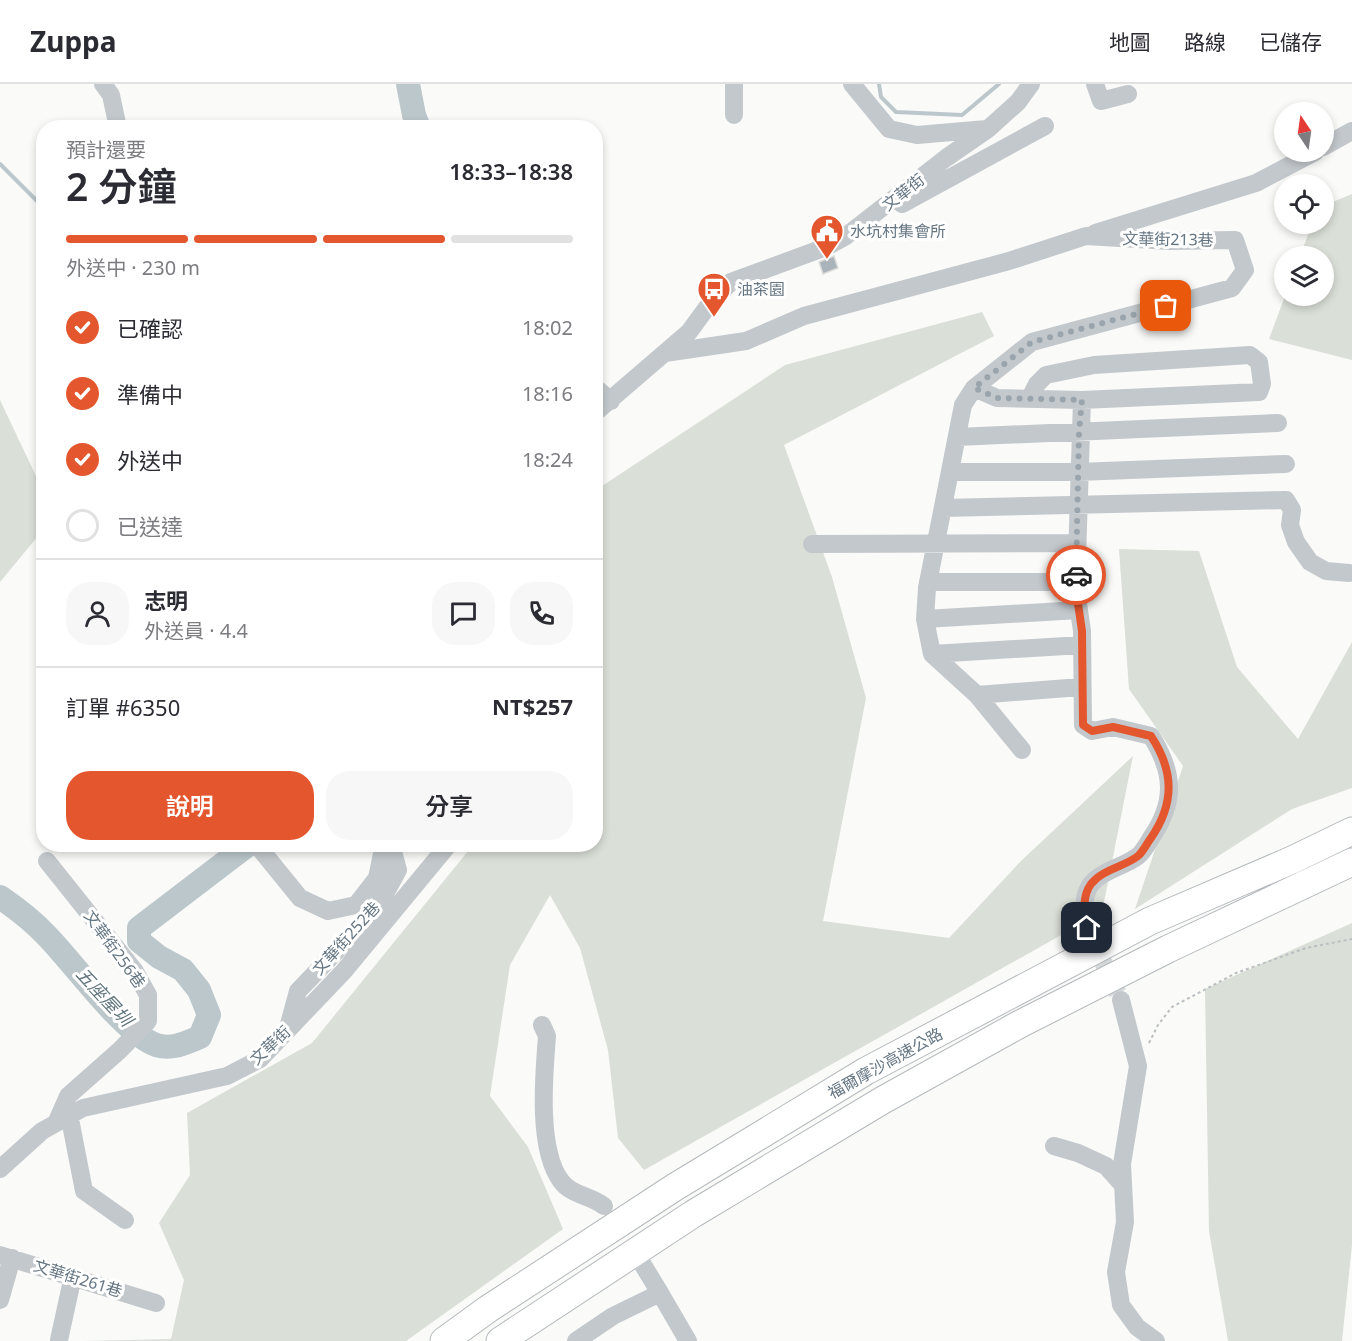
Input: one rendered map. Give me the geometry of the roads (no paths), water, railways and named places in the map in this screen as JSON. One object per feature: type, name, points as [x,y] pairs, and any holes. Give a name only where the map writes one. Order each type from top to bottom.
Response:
[{"type":"highway","name":"福爾摩沙高速公路","points":[[444,1341],[488,1309],[675,1188],[866,1071],[1150,921],[1292,860],[1352,831]]},
{"type":"highway","name":"福爾摩沙高速公路","points":[[500,1341],[693,1214],[893,1095],[1020,1024],[1168,949],[1352,862]]},
{"type":"street","points":[[103,84],[111,95],[116,120]]},
{"type":"street","points":[[734,84],[734,115]]},
{"type":"street","points":[[852,84],[889,129],[917,135],[988,129]]},
{"type":"street","name":"文華街","points":[[603,406],[689,332],[711,302],[731,282],[836,243],[946,158],[988,129],[1018,102],[1031,84]]},
{"type":"street","points":[[1095,84],[1101,101],[1128,94]]},
{"type":"street","points":[[856,229],[1045,126]]},
{"type":"street","points":[[1334,141],[1352,131]]},
{"type":"street","points":[[1086,236],[1256,183],[1296,162]]},
{"type":"street","name":"文華街213巷","points":[[665,353],[746,341],[804,316],[1009,261],[1086,236],[1170,241],[1235,240],[1245,270],[1232,288],[1032,342],[974,388],[963,405],[928,582],[925,619],[932,654]]},
{"type":"street","points":[[974,388],[997,398],[1082,400],[1259,392],[1262,384],[1258,362],[1250,355],[1116,363],[1046,375],[1037,384],[1030,398]]},
{"type":"street","points":[[603,394],[611,400]]},
{"type":"street","points":[[1082,400],[1079,433],[1076,582],[1082,645],[1083,725],[1092,731],[1113,727],[1151,736],[1160,750],[1168,777],[1168,807],[1156,831],[1139,855],[1107,871],[1091,885],[1083,903],[1087,928]]},
{"type":"street","points":[[957,437],[1278,423]]},
{"type":"street","points":[[950,472],[1078,471],[1286,464]]},
{"type":"street","points":[[943,508],[1286,500],[1292,510],[1290,525],[1296,542],[1310,562],[1326,572],[1349,573]]},
{"type":"street","points":[[812,544],[1077,543]]},
{"type":"street","points":[[928,582],[1076,582]]},
{"type":"street","points":[[925,619],[1079,610]]},
{"type":"street","points":[[932,654],[1082,645]]},
{"type":"street","points":[[932,654],[977,695],[1022,750]]},
{"type":"street","points":[[977,695],[1081,687]]},
{"type":"street","name":"文華街252巷","points":[[262,852],[300,898],[328,911],[356,905],[377,878],[382,852]]},
{"type":"street","name":"文華街252巷","points":[[287,1030],[298,991],[377,909],[398,870],[393,852]]},
{"type":"street","name":"文華街","points":[[0,1168],[25,1145],[63,1118],[104,1103],[227,1076],[260,1059],[344,971],[442,852]]},
{"type":"street","name":"文華街256巷","points":[[47,861],[134,970],[148,995],[148,1021],[120,1050],[68,1096],[63,1118]]},
{"type":"street","points":[[1121,1000],[1138,1066],[1122,1164],[1125,1222],[1116,1272],[1121,1305],[1137,1327],[1156,1341]]},
{"type":"street","points":[[542,1025],[547,1036],[544,1109],[552,1163],[561,1181],[573,1192],[592,1197],[604,1206]]},
{"type":"street","points":[[63,1118],[84,1191],[125,1220]]},
{"type":"street","points":[[1054,1146],[1078,1153],[1107,1166],[1122,1184]]},
{"type":"street","points":[[0,1300],[6,1256]]},
{"type":"street","name":"文華街261巷","points":[[6,1256],[156,1303]]},
{"type":"street","points":[[643,1265],[688,1341]]},
{"type":"street","points":[[59,1340],[73,1276]]},
{"type":"street","points":[[576,1341],[614,1316],[660,1293]]},
{"type":"waterway","name":"五座屋圳","points":[[408,84],[416,120]]},
{"type":"waterway","points":[[879,84],[881,97],[896,112],[962,115],[999,84]]},
{"type":"waterway","name":"五座屋圳","points":[[0,164],[36,200]]},
{"type":"waterway","name":"五座屋圳","points":[[0,897],[24,914],[41,930],[129,1027],[156,1045],[168,1047],[179,1045],[200,1037],[209,1015],[199,990],[183,970],[159,957],[139,941],[139,928],[239,852]]},
{"type":"tunnel","points":[[1087,928],[1121,1000]]},
{"type":"place","name":"水坑村集會所","points":[[827,260]]},
{"type":"place","name":"油茶園","points":[[714,318]]}]
